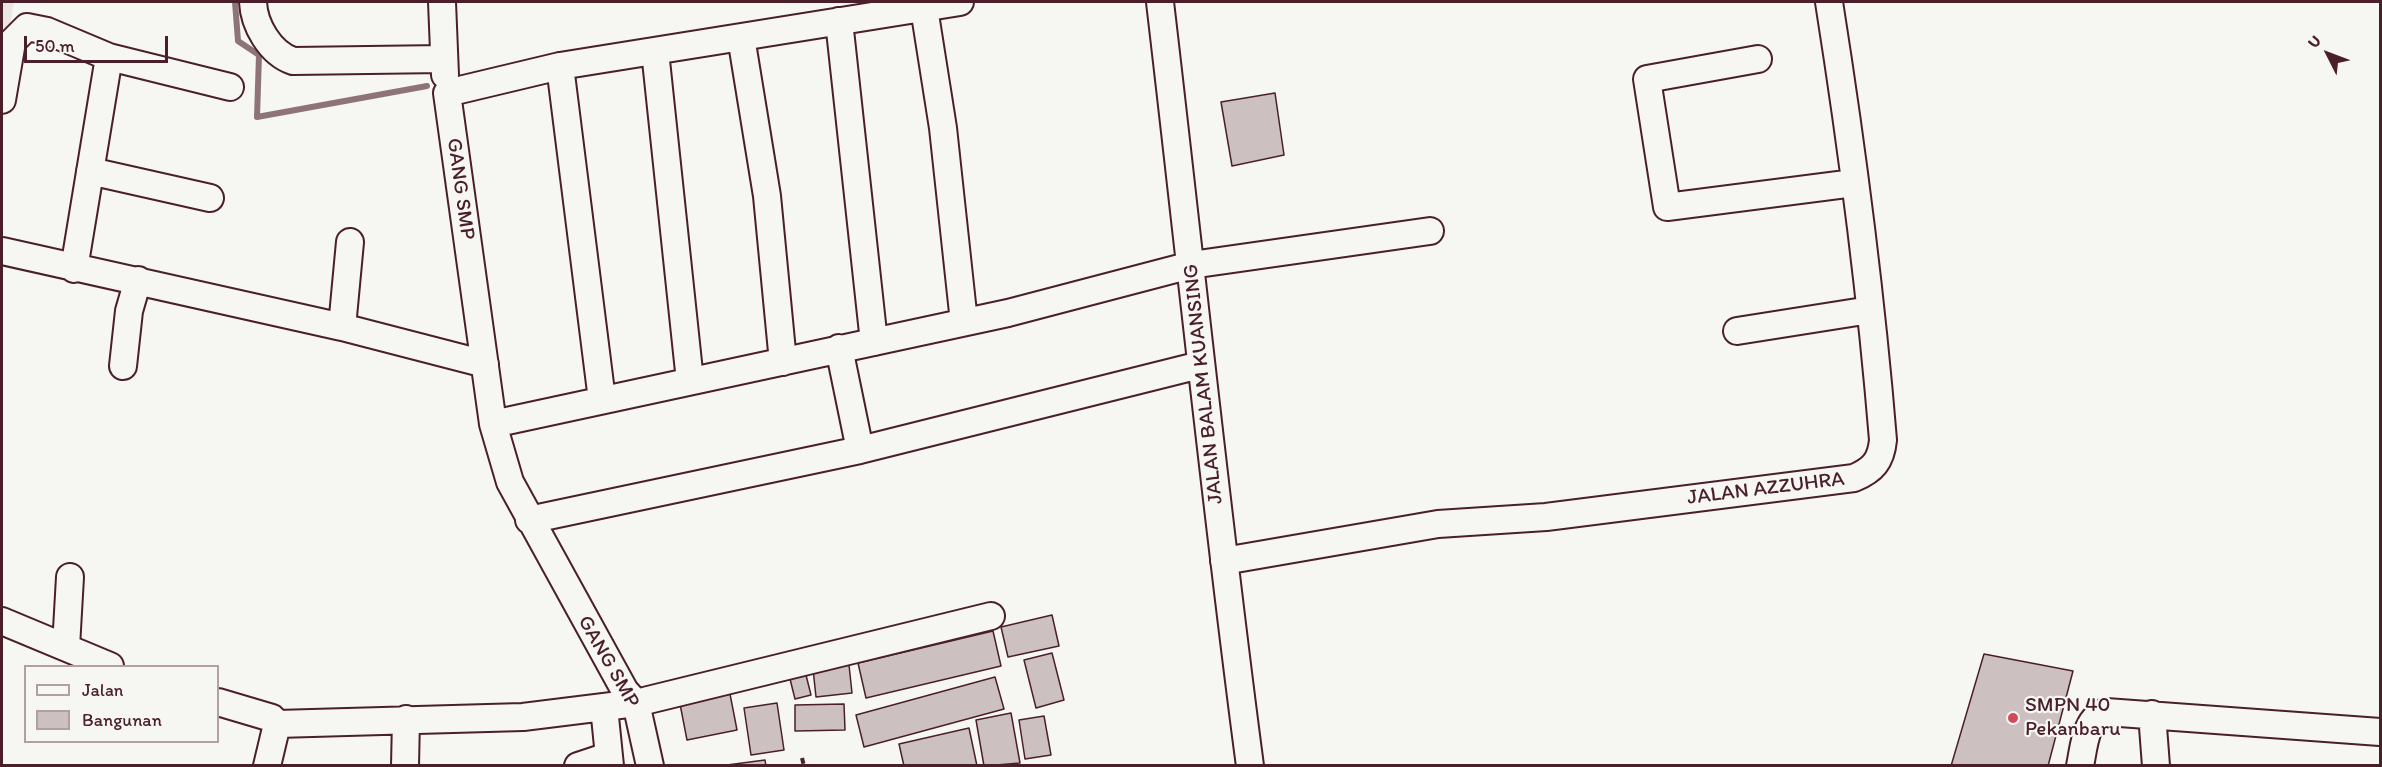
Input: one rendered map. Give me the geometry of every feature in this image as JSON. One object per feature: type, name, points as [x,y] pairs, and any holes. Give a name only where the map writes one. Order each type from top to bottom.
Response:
[{"type":"street","points":[[253,2],[255,17],[264,37],[283,58],[293,61],[443,59]]},
{"type":"street","name":"GANG SMP","points":[[442,2],[443,59],[447,93],[493,423],[510,482],[529,520],[625,691],[636,703],[650,765]]},
{"type":"street","points":[[447,93],[560,66],[839,21],[892,7],[924,8],[960,2]]},
{"type":"street","name":"JALAN BALAM KUANSING","points":[[1160,2],[1191,265],[1200,365],[1250,765]]},
{"type":"street","name":"JALAN AZZUHRA","points":[[1224,561],[1438,524],[1545,517],[1854,478],[1873,468],[1882,452],[1883,440],[1870,310],[1829,2]]},
{"type":"street","points":[[924,8],[943,128],[964,322]]},
{"type":"street","points":[[839,21],[874,342]]},
{"type":"street","points":[[2,100],[12,42],[27,27],[47,31],[109,57],[230,87]]},
{"type":"street","points":[[741,36],[767,196],[783,362]]},
{"type":"street","points":[[655,51],[690,381]]},
{"type":"street","points":[[74,269],[109,57]]},
{"type":"street","points":[[1758,59],[1647,78],[1667,207],[1854,183]]},
{"type":"street","points":[[560,66],[602,400]]},
{"type":"street","points":[[90,171],[210,198]]},
{"type":"street","points":[[493,423],[964,322],[1191,265],[1430,231]]},
{"type":"street","points":[[342,327],[351,242]]},
{"type":"street","points":[[2,251],[74,269],[138,280],[342,327],[485,364]]},
{"type":"street","points":[[123,366],[129,311],[138,280]]},
{"type":"street","points":[[1737,331],[1870,310]]},
{"type":"street","points":[[839,348],[860,450]]},
{"type":"street","points":[[529,520],[860,450],[1200,365]]},
{"type":"street","points":[[66,647],[70,577]]},
{"type":"street","points":[[277,724],[523,717],[636,703],[991,616]]},
{"type":"street","points":[[2,621],[108,665]]},
{"type":"street","points":[[219,702],[272,718],[277,724]]},
{"type":"street","points":[[578,765],[609,761],[604,707]]},
{"type":"street","points":[[2080,765],[2089,728],[2099,714],[2152,714],[2380,732]]},
{"type":"street","points":[[2152,714],[2156,765]]},
{"type":"street","points":[[405,765],[406,720]]},
{"type":"street","points":[[267,765],[277,724]]},
{"type":"path","points":[[802,758],[804,765]]},
{"type":"shaded area","points":[[2,2],[14,2],[2,72]]},
{"type":"building","points":[[1275,93],[1284,155],[1232,166],[1221,102]]},
{"type":"building","points":[[1052,615],[1059,646],[1008,657],[1001,627]]},
{"type":"building","points":[[993,631],[1001,666],[866,698],[858,663]]},
{"type":"building","points":[[1052,653],[1064,700],[1036,708],[1024,660]]},
{"type":"building","name":"SMPN 40 Pekanbaru","points":[[1984,654],[2073,671],[2048,766],[1951,766]]},
{"type":"building","points":[[849,665],[852,693],[816,697],[813,669]]},
{"type":"building","points":[[806,675],[811,695],[795,699],[790,679]]},
{"type":"building","points":[[995,677],[1004,709],[864,747],[856,715]]},
{"type":"building","points":[[730,694],[737,730],[687,740],[680,704]]},
{"type":"building","points":[[777,703],[784,750],[751,755],[744,708]]},
{"type":"building","points":[[844,704],[845,730],[795,731],[795,705]]},
{"type":"building","points":[[1011,713],[1020,763],[984,766],[976,720]]},
{"type":"building","points":[[1044,716],[1051,755],[1025,759],[1019,720]]},
{"type":"building","points":[[969,728],[977,766],[904,766],[899,744]]},
{"type":"building","points":[[765,760],[766,766],[727,766],[727,765]]},
{"type":"waterway","points":[[235,2],[238,41],[259,55],[257,117],[427,86]]},
{"type":"place","name":"SMPN 40 Pekanbaru","points":[[2013,718]]}]
